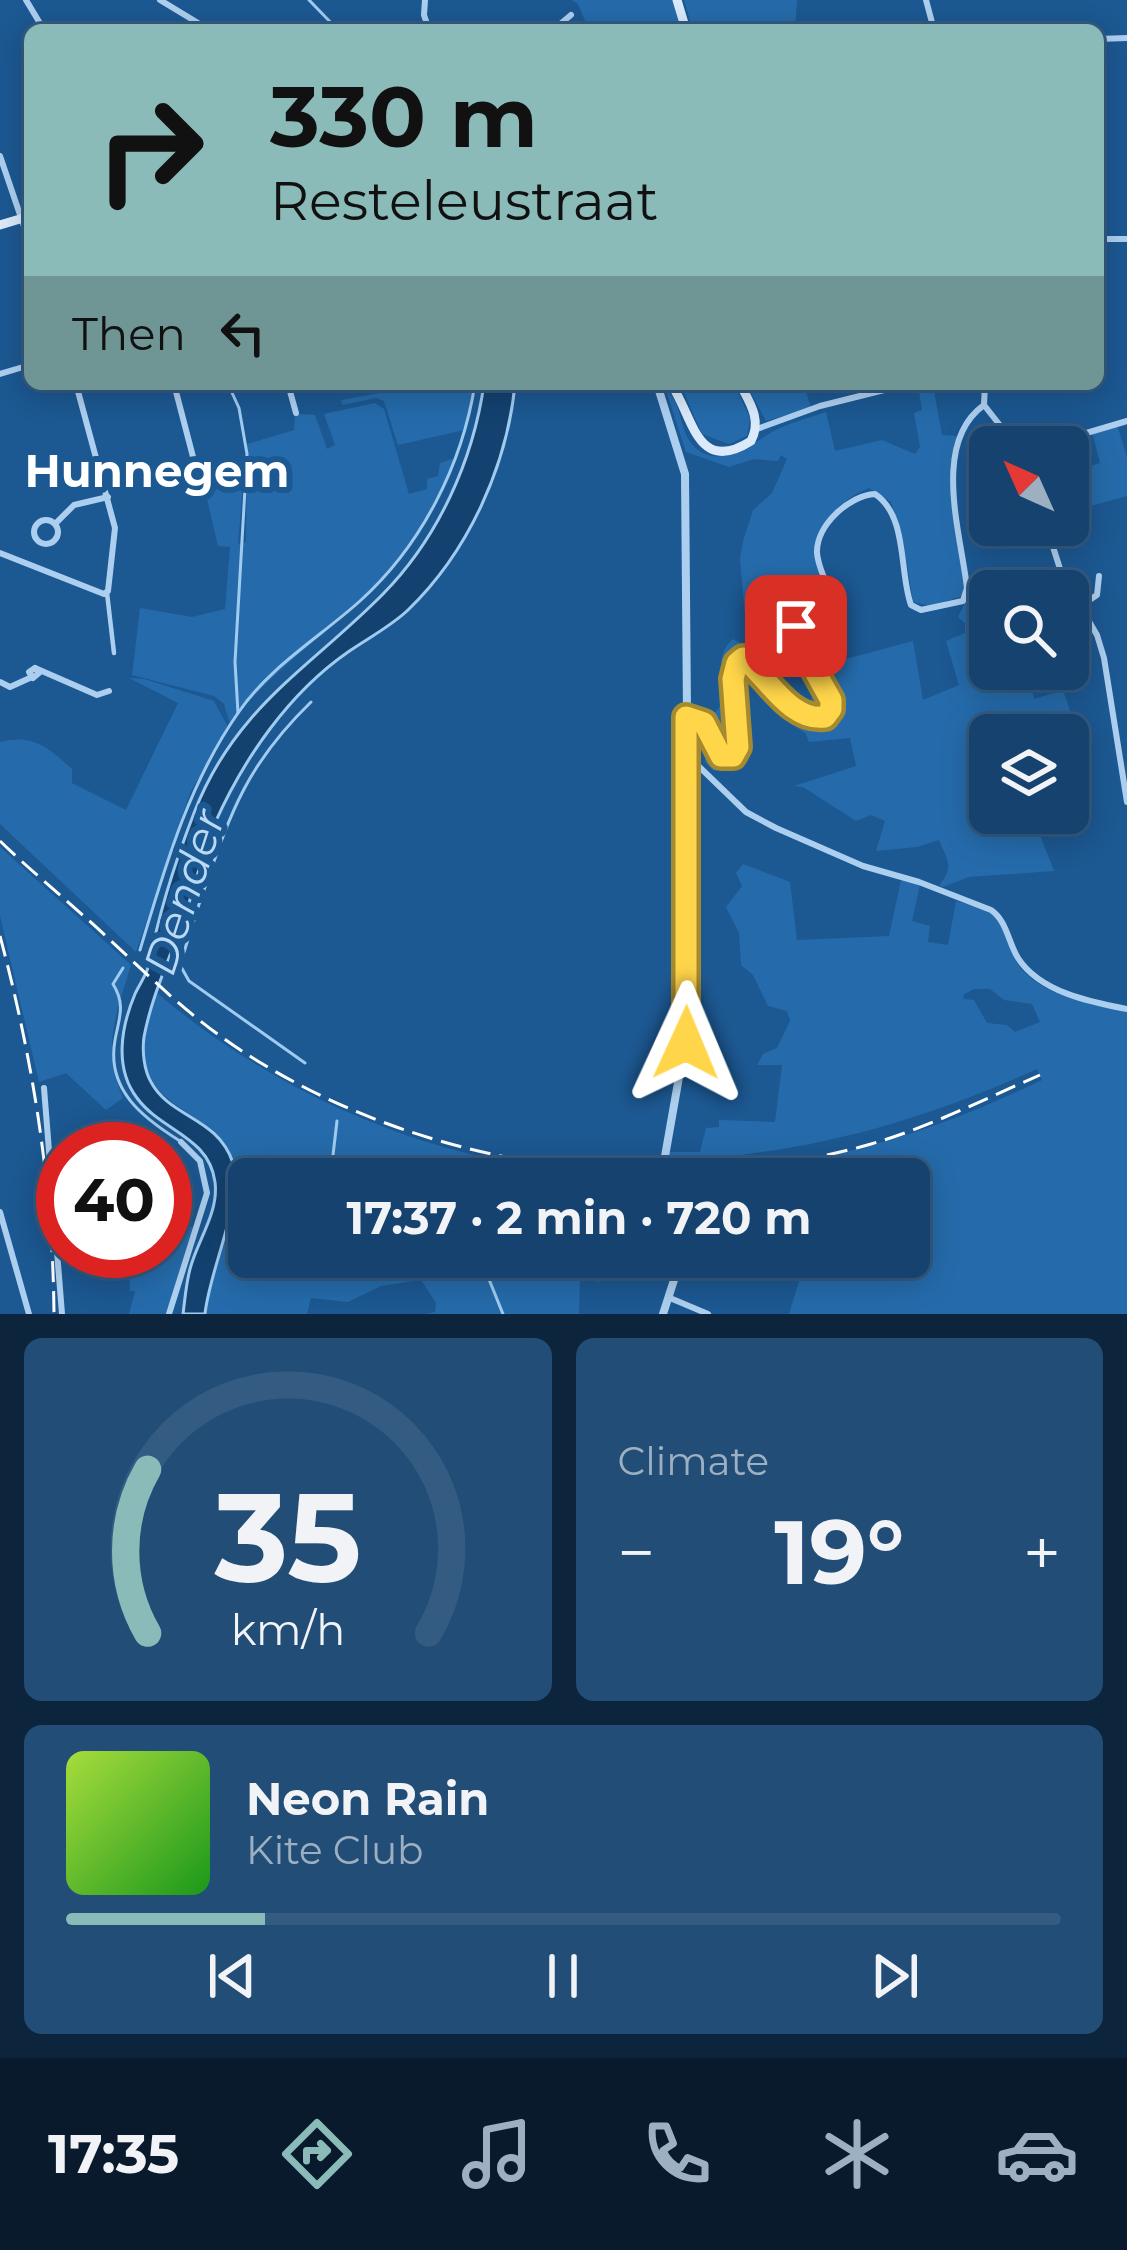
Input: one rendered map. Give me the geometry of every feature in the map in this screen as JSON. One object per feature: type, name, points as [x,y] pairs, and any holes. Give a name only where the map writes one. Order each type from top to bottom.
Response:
[{"type":"main road","points":[[675,390],[696,438],[724,451],[751,441],[757,429],[743,390]]},
{"type":"street","points":[[160,0],[200,24]]},
{"type":"street","points":[[561,24],[568,19]]},
{"type":"street","points":[[0,156],[24,212]]},
{"type":"street","points":[[78,390],[115,528],[107,593],[114,653]]},
{"type":"street","points":[[176,390],[198,476]]},
{"type":"street","points":[[290,390],[296,412]]},
{"type":"street","points":[[659,390],[685,474],[686,1043],[665,1158]]},
{"type":"street","points":[[757,429],[884,390]]},
{"type":"street","points":[[985,390],[984,405],[1000,426]]},
{"type":"street","points":[[686,717],[704,723],[721,756],[733,756],[738,747],[734,672],[743,658],[770,688],[799,710],[814,718],[829,714],[830,697],[794,628],[826,610],[830,592],[819,560],[819,540],[838,513],[863,496],[875,494],[887,504],[902,551],[911,605],[921,610],[963,601],[968,588],[954,479],[958,443],[984,405]]},
{"type":"street","points":[[1089,432],[1127,421]]},
{"type":"street","points":[[56,524],[74,506],[108,497]]},
{"type":"street","points":[[37,522],[56,524],[58,535],[50,543],[38,541],[37,522]]},
{"type":"street","points":[[0,553],[107,593]]},
{"type":"street","points":[[1089,600],[1097,595],[1099,576]]},
{"type":"street","points":[[1089,626],[1104,658],[1127,802]]},
{"type":"street","points":[[0,682],[10,687],[34,674],[94,694],[109,691]]},
{"type":"street","points":[[686,754],[746,812],[862,866],[933,886],[991,910],[998,915],[1019,960],[1040,980],[1076,997],[1127,1009]]},
{"type":"street","points":[[44,1088],[62,1314]]},
{"type":"street","points":[[192,1153],[200,1161],[207,1193],[192,1241]]},
{"type":"street","points":[[0,1212],[29,1314]]},
{"type":"street","points":[[169,1314],[180,1278]]},
{"type":"street","points":[[664,1314],[674,1278]]},
{"type":"street","points":[[670,1298],[708,1314]]},
{"type":"shaded area","points":[[572,0],[673,0],[680,24],[586,24]]},
{"type":"shaded area","points":[[684,0],[797,0],[795,24],[691,24]]},
{"type":"shaded area","points":[[474,390],[464,430],[398,445],[384,401],[376,398],[342,405],[341,400],[380,393]]},
{"type":"shaded area","points":[[683,390],[737,390],[750,418],[747,436],[729,444],[702,434]]},
{"type":"shaded area","points":[[749,390],[806,390],[811,408],[766,421]]},
{"type":"shaded area","points":[[666,391],[675,400],[689,440],[699,450],[720,456],[826,412],[835,451],[882,440],[915,454],[920,447],[914,413],[922,410],[919,391],[934,391],[942,435],[958,436],[952,459],[963,596],[930,606],[913,602],[891,502],[869,488],[840,506],[818,534],[816,561],[829,594],[821,610],[796,622],[791,634],[799,632],[805,648],[831,663],[913,641],[923,700],[959,685],[946,641],[965,633],[965,623],[958,617],[969,602],[969,690],[1032,690],[1034,699],[1063,690],[1071,714],[969,714],[969,834],[1042,834],[1054,871],[969,877],[943,887],[939,885],[948,863],[939,840],[876,851],[885,821],[871,815],[856,821],[794,786],[856,766],[850,738],[809,742],[806,734],[781,717],[780,708],[766,694],[775,685],[810,702],[811,680],[787,652],[777,651],[756,663],[767,682],[761,685],[753,678],[738,685],[739,665],[731,663],[738,766],[714,771],[705,762],[703,727],[726,699],[723,652],[733,639],[744,645],[747,638],[740,559],[743,541],[753,510],[772,493],[787,459],[781,455],[778,461],[754,459],[729,467],[686,452]]},
{"type":"shaded area","points":[[375,403],[384,409],[409,494],[427,489],[427,479],[438,476],[440,463],[455,458],[428,515],[379,582],[261,689],[230,724],[224,704],[214,696],[132,675],[140,608],[192,617],[225,609],[230,547],[218,546],[205,491],[243,484],[238,544],[246,542],[247,444],[294,430],[295,414],[315,415],[327,449],[335,445],[324,414]]},
{"type":"shaded area","points":[[1117,425],[1127,457],[1127,496],[1089,506],[1089,466],[1100,463],[1092,432]]},
{"type":"shaded area","points":[[129,678],[214,701],[228,727],[190,793],[136,952],[0,824],[0,742],[12,740],[32,741],[49,749],[72,769],[72,783],[126,810],[178,703]]},
{"type":"shaded area","points":[[0,847],[131,965],[112,1047],[123,1098],[106,1110],[66,1073],[39,1082],[0,916]]},
{"type":"shaded area","points":[[743,864],[790,882],[797,940],[889,936],[901,880],[920,885],[912,921],[930,926],[928,942],[948,945],[956,901],[979,908],[996,919],[1018,964],[1033,980],[1072,998],[1127,1012],[1127,1314],[789,1314],[800,1278],[930,1278],[930,1158],[814,1158],[903,1136],[1042,1080],[1037,1069],[902,1121],[811,1144],[716,1158],[667,1158],[669,1152],[700,1152],[706,1128],[719,1127],[719,1120],[775,1122],[782,1065],[757,1065],[763,1054],[777,1048],[790,1021],[787,1011],[768,1006],[753,975],[741,965],[739,933],[726,907],[742,886],[736,873]],"holes":[[[990,989],[1004,1000],[1032,1004],[1040,1022],[1015,1032],[1007,1025],[987,1023],[974,1000],[963,995]]]},
{"type":"shaded area","points":[[156,992],[199,1026],[295,1087],[400,1133],[489,1158],[230,1158],[214,1133],[156,1086],[147,1069],[147,1026]]},
{"type":"shaded area","points":[[228,1227],[228,1278],[580,1278],[579,1314],[425,1314],[435,1312],[436,1303],[421,1280],[381,1286],[348,1302],[311,1298],[307,1314],[206,1314]]},
{"type":"shaded area","points":[[129,1278],[178,1278],[166,1314],[129,1314],[135,1291],[130,1291]]},
{"type":"water","name":"Dender","points":[[483,390],[514,390],[493,477],[449,562],[408,610],[306,687],[254,751],[210,834],[152,1006],[143,1042],[149,1077],[159,1094],[217,1136],[231,1158],[228,1222],[205,1314],[183,1314],[192,1264],[214,1205],[215,1182],[204,1154],[192,1143],[192,1122],[164,1122],[137,1098],[125,1074],[122,1047],[126,1020],[149,965],[175,867],[194,813],[230,745],[276,692],[403,572],[450,497]]},
{"type":"waterway","points":[[309,0],[332,24]]},
{"type":"waterway","points":[[231,390],[247,454],[235,662],[238,713]]},
{"type":"waterway","name":"Dender","points":[[140,950],[180,827],[220,740],[265,681],[360,601],[402,555],[449,473],[474,390]]},
{"type":"waterway","name":"Dender","points":[[196,913],[228,824],[252,775],[311,702]]},
{"type":"waterway","name":"Dender","points":[[194,920],[180,965],[189,981],[305,1063]]},
{"type":"waterway","name":"Dender","points":[[123,968],[113,984],[120,1005],[116,1074],[130,1101],[152,1122]]},
{"type":"waterway","points":[[333,1155],[337,1121]]},
{"type":"waterway","points":[[488,1278],[503,1314]]},
{"type":"railway","points":[[0,841],[169,994],[233,1045],[304,1087],[380,1121],[459,1146],[541,1163],[625,1171],[708,1171],[791,1162],[893,1137],[1040,1075]]},
{"type":"railway","points":[[0,936],[39,1123],[54,1314]]},
{"type":"district","name":"Hunnegem","points":[[157,471]]},
{"type":"route","points":[[686,1043],[686,717],[704,723],[721,756],[733,756],[738,747],[733,679],[743,658],[780,697],[814,718],[825,717],[831,700],[796,638],[796,626]]}]
